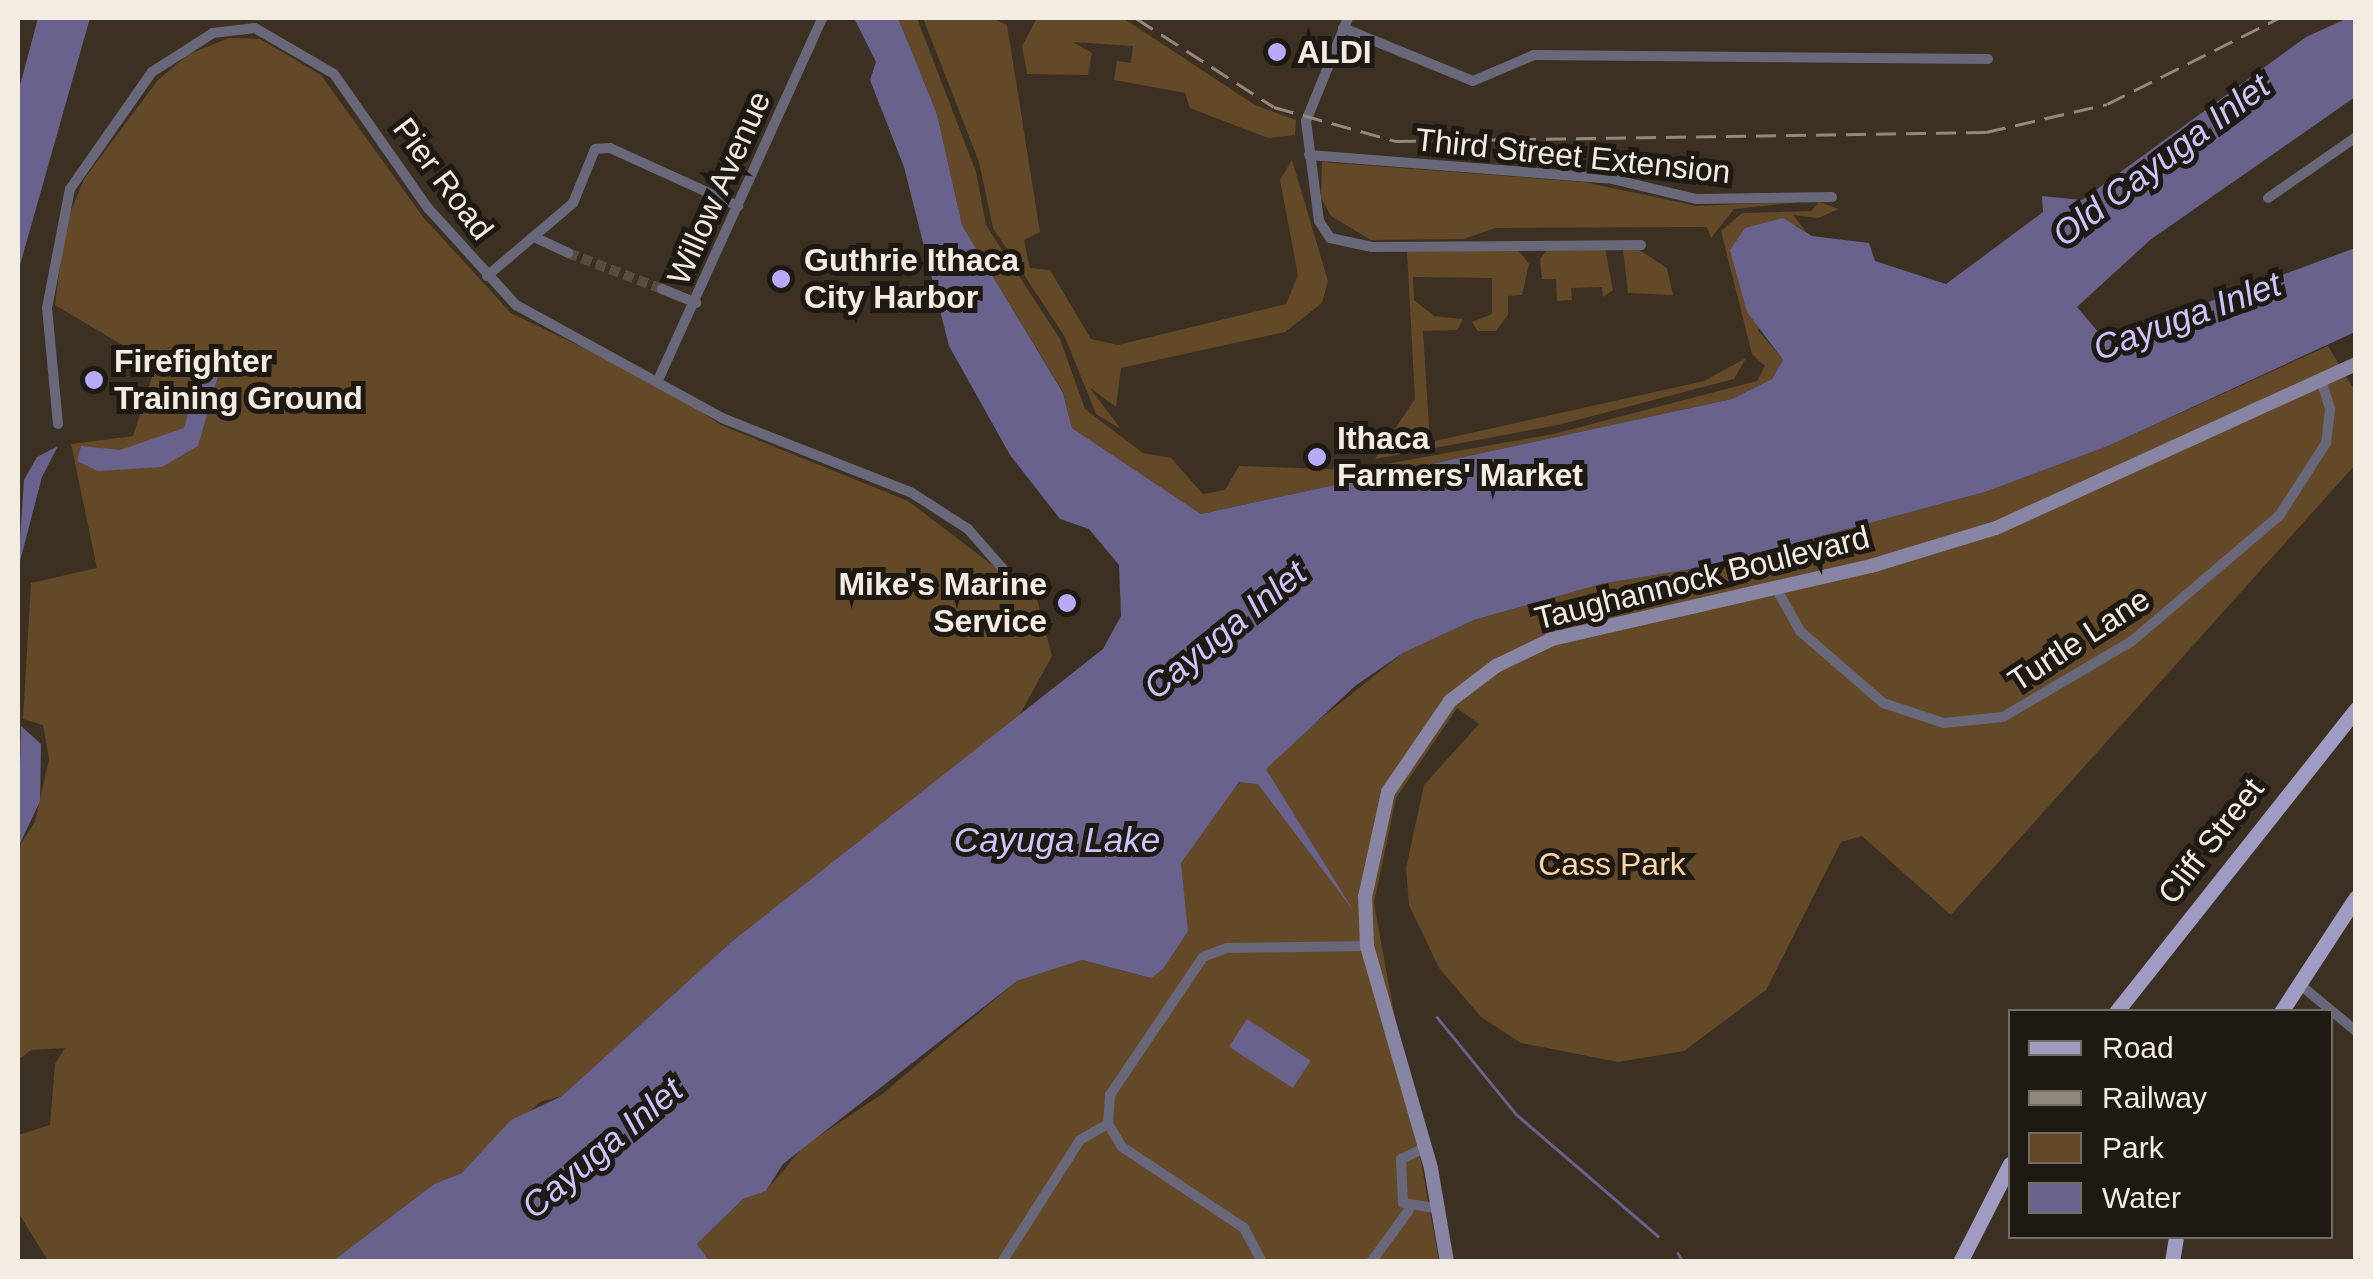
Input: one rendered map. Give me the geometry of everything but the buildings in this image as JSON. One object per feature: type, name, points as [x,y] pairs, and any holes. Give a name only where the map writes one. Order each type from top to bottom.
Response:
[{"type":"main road","name":"Taughannock Boulevard","points":[[1447,1262],[1426,1148],[1367,946],[1367,873],[1379,816],[1413,746],[1463,690],[1552,640],[1776,588],[1996,528],[2356,364]]},
{"type":"main road","name":"Cliff Street","points":[[2118,1009],[2356,709]]},
{"type":"main road","points":[[2282,1009],[2356,897]]},
{"type":"main road","points":[[1960,1262],[2008,1168]]},
{"type":"street","name":"Willow Avenue","points":[[659,378],[822,18]]},
{"type":"street","points":[[1642,245],[1337,242],[1319,221],[1306,121],[1345,23],[1473,82],[1534,56],[1988,59]]},
{"type":"street","name":"Pier Road","points":[[58,424],[48,308],[70,189],[137,88],[169,58],[213,33],[264,32],[334,74],[428,208],[487,276],[522,309],[659,378],[722,418],[912,493],[968,530],[1025,594]]},
{"type":"street","points":[[2268,198],[2356,137]]},
{"type":"street","points":[[487,276],[573,203],[596,148],[610,148],[738,206]]},
{"type":"street","name":"Third Street Extension","points":[[1308,155],[1612,179],[1696,199],[1832,197]]},
{"type":"street","points":[[534,236],[568,254]]},
{"type":"street","points":[[662,289],[696,303]]},
{"type":"street","name":"Turtle Lane","points":[[1776,588],[1800,631],[1883,703],[1944,724],[2003,717],[2132,641],[2279,516],[2326,444],[2330,402],[2321,380]]},
{"type":"street","points":[[1262,1262],[1244,1228],[1122,1147],[1108,1124],[1117,1082],[1203,957],[1227,948],[1367,946]]},
{"type":"street","points":[[2298,983],[2329,1009]]},
{"type":"street","points":[[2333,1013],[2356,1032]]},
{"type":"street","points":[[1002,1262],[1080,1140],[1108,1124]]},
{"type":"street","points":[[1371,1262],[1408,1210],[1401,1159],[1426,1148]]},
{"type":"street","points":[[1993,1195],[2008,1199]]},
{"type":"street","points":[[1408,1210],[1440,1209]]},
{"type":"green space","points":[[898,18],[917,18],[976,172],[986,225],[1060,339],[1085,409],[1143,453],[1171,458],[1203,494],[1225,490],[1239,466],[1352,470],[1553,434],[1757,381],[1765,366],[1752,354],[1721,231],[1742,213],[1811,211],[1819,202],[1839,209],[1818,218],[1793,215],[1807,233],[1796,225],[1758,330],[1783,360],[1772,379],[1732,399],[1201,514],[1072,428],[1063,392],[962,225],[937,114]]},
{"type":"green space","points":[[923,18],[992,18],[1007,25],[1040,232],[1024,240],[1030,268],[1050,270],[1091,339],[1118,345],[1286,304],[1298,275],[1280,180],[1292,160],[1328,281],[1322,303],[1285,332],[1121,368],[1116,407],[1089,387],[1121,429],[1096,414],[1065,337],[993,228],[979,162]]},
{"type":"green space","points":[[1037,18],[1123,18],[1255,105],[1296,120],[1295,135],[1268,138],[1190,108],[1185,93],[1114,80],[1117,61],[1131,63],[1133,46],[1073,42],[1092,53],[1088,75],[1027,74],[1022,46]]},
{"type":"green space","points":[[229,38],[260,39],[321,75],[423,217],[511,313],[658,384],[721,425],[908,501],[1037,599],[1052,656],[1018,718],[730,943],[562,1096],[540,1102],[462,1173],[434,1184],[333,1261],[48,1261],[18,1212],[18,1135],[50,1125],[55,1064],[65,1048],[31,1050],[18,1060],[18,848],[35,822],[49,759],[43,725],[23,719],[31,583],[97,568],[71,444],[133,436],[156,365],[55,305],[65,226],[84,179],[158,80],[189,54]]},
{"type":"green space","points":[[1322,162],[1584,182],[1697,206],[1810,201],[1734,209],[1711,238],[1707,227],[1495,228],[1464,239],[1371,240],[1331,216],[1321,198]]},
{"type":"green space","points":[[1549,248],[1605,248],[1613,290],[1603,297],[1602,287],[1571,288],[1572,300],[1557,301],[1556,279],[1542,279],[1540,259]]},
{"type":"green space","points":[[1638,249],[1667,268],[1673,295],[1628,293],[1623,250]]},
{"type":"green space","points":[[1518,250],[1529,264],[1522,295],[1508,296],[1508,315],[1496,331],[1478,331],[1472,322],[1492,314],[1492,278],[1413,277],[1414,300],[1434,316],[1463,319],[1457,330],[1423,331],[1430,442],[1704,381],[1746,358],[1734,379],[1558,425],[1375,459],[1415,399],[1407,251]]},
{"type":"green space","name":"Cass Park","points":[[2328,346],[2355,391],[2355,465],[1951,915],[1862,836],[1841,842],[1766,990],[1684,1051],[1618,1062],[1521,1043],[1481,1017],[1439,968],[1409,905],[1406,868],[1424,785],[1479,724],[1457,708],[1396,798],[1374,903],[1439,1261],[709,1262],[696,1245],[743,1199],[766,1191],[803,1147],[882,1094],[1017,981],[1082,960],[1151,978],[1185,907],[1181,863],[1226,794],[1403,653],[1474,620],[1601,584],[1714,565],[1985,492],[2108,446]]},
{"type":"water","points":[[38,18],[90,18],[18,272],[18,93]]},
{"type":"water","name":"Cayuga Lake","points":[[854,18],[898,18],[937,114],[962,225],[1063,393],[1072,428],[1201,514],[1732,399],[1772,379],[1783,360],[1747,312],[1730,250],[1745,228],[1783,218],[1812,236],[1869,243],[1875,261],[1946,284],[2043,212],[2042,196],[2082,200],[2306,37],[2348,18],[2355,18],[2355,97],[2150,240],[2077,307],[2105,340],[2355,248],[2355,332],[2108,446],[1985,492],[1714,565],[1601,584],[1474,620],[1403,653],[1355,686],[1266,769],[1353,910],[1258,784],[1239,782],[1181,863],[1188,931],[1163,969],[1151,978],[1082,960],[1017,981],[783,1164],[766,1191],[743,1199],[697,1244],[709,1261],[333,1261],[434,1184],[462,1173],[511,1120],[562,1096],[730,943],[1103,649],[1121,616],[1119,565],[1089,529],[1060,519],[1010,455],[949,346],[904,167],[870,80],[876,62]]},
{"type":"water","points":[[216,352],[222,362],[198,446],[162,467],[98,471],[77,461],[81,446],[120,450],[184,428],[198,377]]},
{"type":"water","points":[[58,446],[42,477],[18,569],[24,480],[37,457]]},
{"type":"water","points":[[21,726],[41,744],[40,801],[18,848]]},
{"type":"water","points":[[1247,1019],[1311,1060],[1293,1088],[1229,1047]]},
{"type":"waterway","points":[[1437,1017],[1516,1114],[1658,1236]]},
{"type":"waterway","points":[[1678,1253],[1683,1262]]},
{"type":"tunnel","points":[[568,253],[662,289]]},
{"type":"railway","points":[[1136,18],[1274,107],[1396,141],[1986,132],[2107,104],[2279,18]]},
{"type":"place","name":"ALDI","points":[[1277,52]]},
{"type":"place","name":"Guthrie Ithaca City Harbor","points":[[781,279]]},
{"type":"place","name":"Firefighter Training Ground","points":[[94,380]]},
{"type":"place","name":"Ithaca Farmers' Market","points":[[1317,457]]},
{"type":"place","name":"Mike's Marine Service","points":[[1067,603]]},
{"type":"water label","name":"Old Cayuga Inlet","points":[[2161,160]]},
{"type":"water label","name":"Cayuga Inlet","points":[[2187,316]]},
{"type":"water label","name":"Cayuga Inlet","points":[[1225,630]]},
{"type":"water label","name":"Cayuga Inlet","points":[[602,1148]]}]
